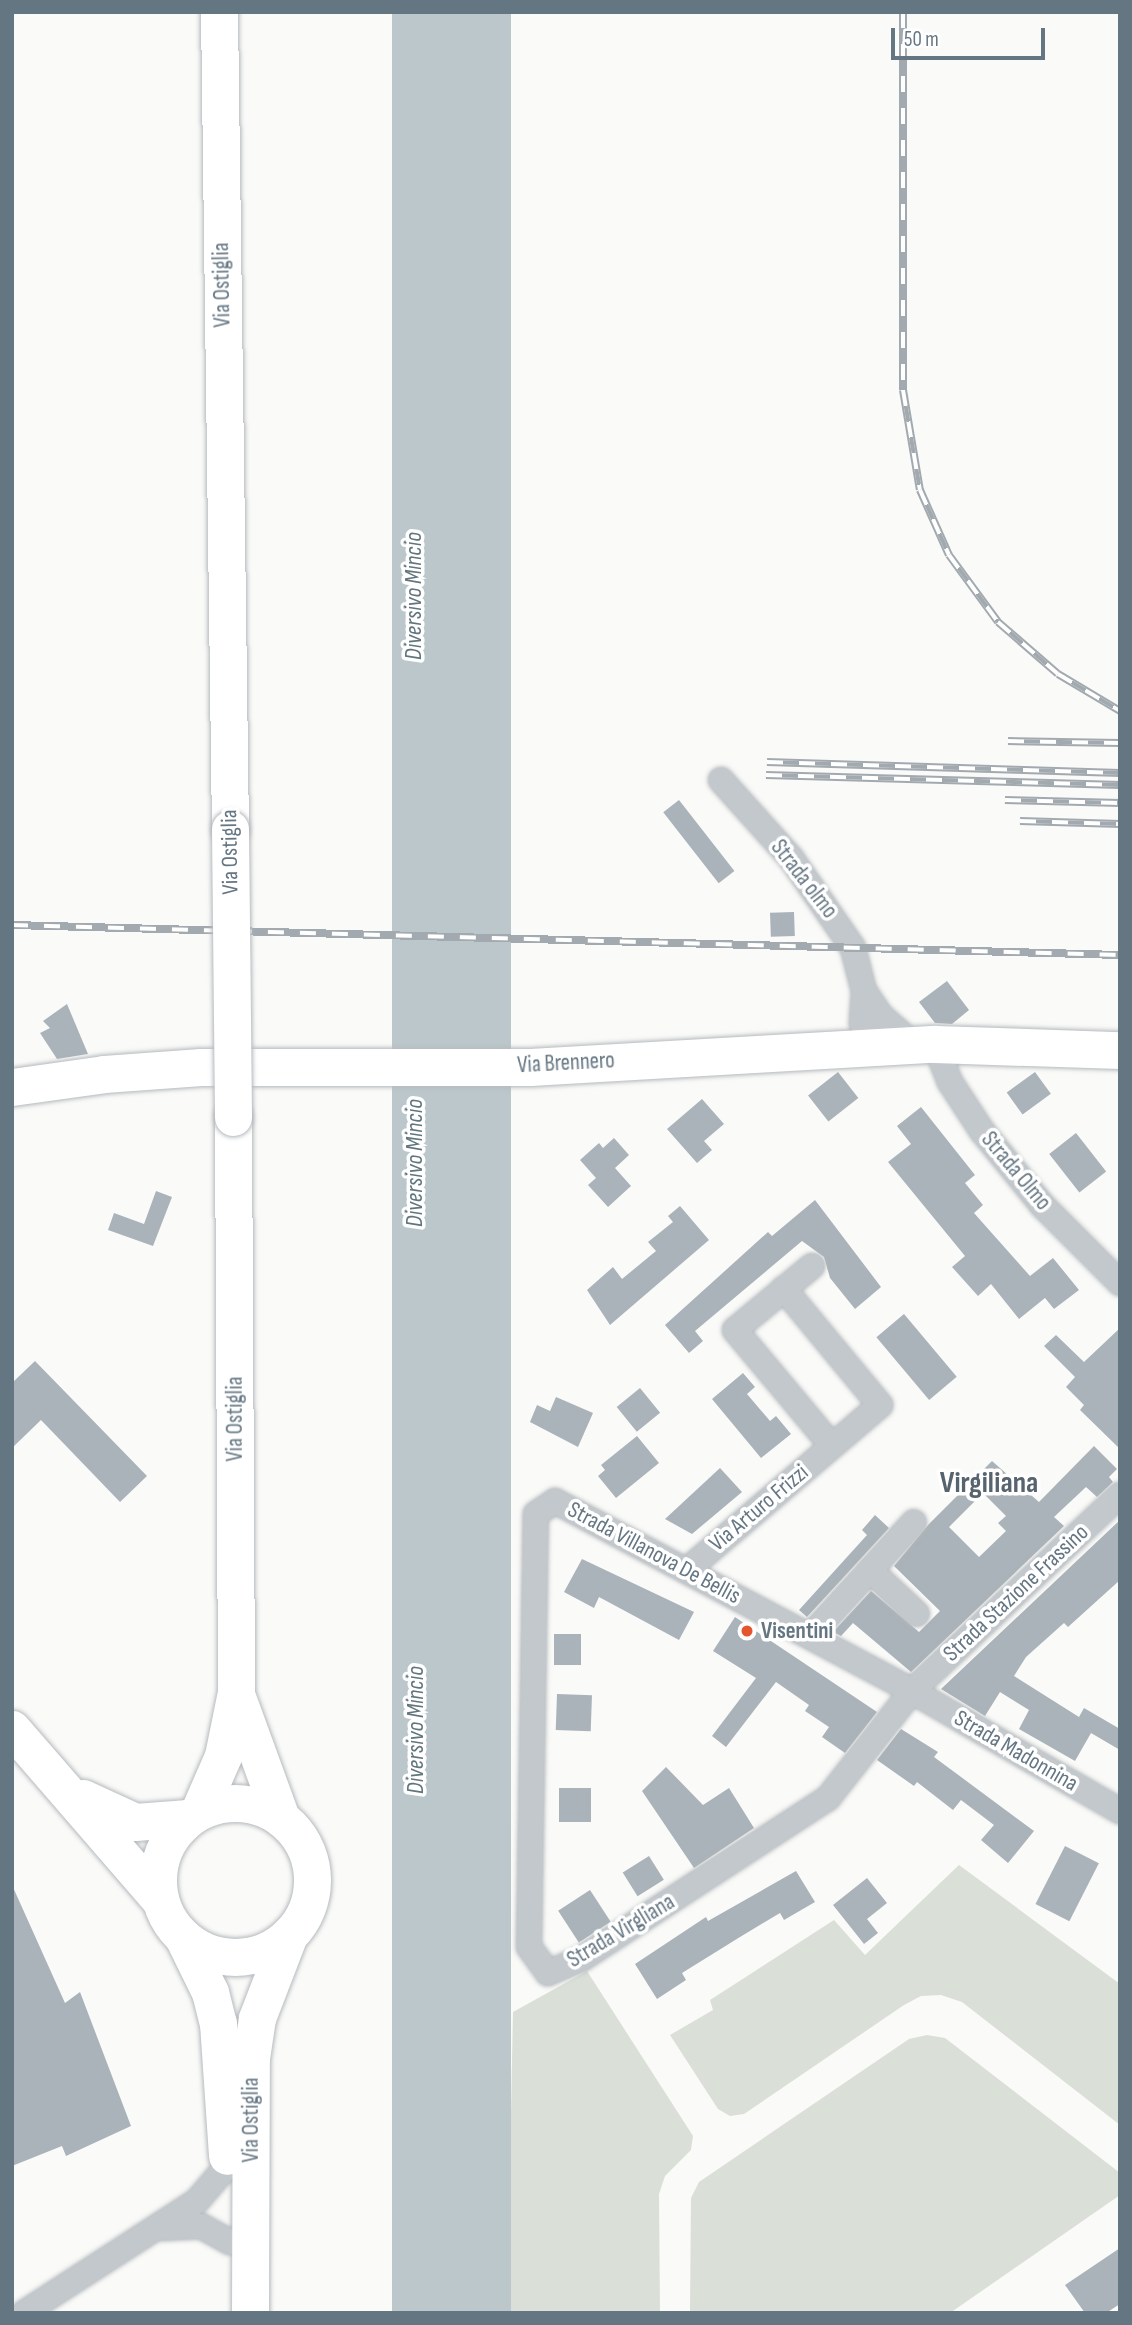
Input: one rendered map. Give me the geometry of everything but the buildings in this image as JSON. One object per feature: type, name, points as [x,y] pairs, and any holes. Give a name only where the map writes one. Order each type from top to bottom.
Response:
[{"type":"main road","name":"Via Ostiglia","points":[[194,1815],[223,1756],[236,1692],[233,1117],[219,12]]},
{"type":"main road","name":"Via Brennero","points":[[12,1087],[160,1070],[349,1066],[530,1067],[909,1045],[1120,1050]]},
{"type":"main road","name":"Via Ostiglia","points":[[236,1692],[281,1818]]},
{"type":"main road","points":[[12,1728],[61,1786],[160,1900],[183,1937],[204,1951],[234,1957],[261,1952],[289,1935],[309,1903],[312,1871],[300,1838],[281,1818],[240,1803],[194,1815],[135,1822],[61,1786]]},
{"type":"main road","points":[[160,1900],[160,1858],[167,1842],[194,1815]]},
{"type":"main road","name":"Via Ostiglia","points":[[250,2313],[251,2058],[257,2018],[289,1935]]},
{"type":"main road","name":"Via Ostiglia","points":[[183,1937],[210,1992],[218,2023],[218,2188],[230,2242],[233,2313]]},
{"type":"main road","points":[[218,2188],[240,2208],[244,2313]]},
{"type":"street","name":"Strada olmo","points":[[721,780],[790,858],[835,918],[861,966],[864,991],[862,1023],[909,1045]]},
{"type":"street","name":"Strada Olmo","points":[[909,1045],[950,1082],[982,1131],[1043,1206],[1120,1283]]},
{"type":"street","points":[[812,1265],[726,1338],[832,1446]]},
{"type":"street","name":"Via Arturo Frizzi","points":[[687,1570],[880,1405],[784,1289]]},
{"type":"street","name":"Strada Stazione Frassino","points":[[912,1691],[1120,1495]]},
{"type":"street","name":"Strada Villanova De Bellis","points":[[536,1514],[555,1501],[912,1691]]},
{"type":"street","name":"Strada Virgliana","points":[[536,1514],[529,1947],[548,1973],[582,1959],[828,1798],[912,1691]]},
{"type":"street","points":[[810,1636],[914,1522]]},
{"type":"street","points":[[870,1570],[917,1614]]},
{"type":"street","name":"Strada Madonnina","points":[[912,1691],[1120,1811]]},
{"type":"street","points":[[24,2313],[218,2188]]},
{"type":"street","points":[[158,2229],[194,2225],[217,2232],[230,2242]]},
{"type":"shaded area","points":[[959,1865],[1120,1984],[1120,2125],[962,2002],[941,1995],[921,1996],[904,2005],[744,2114],[730,2116],[718,2109],[670,2035],[713,2010],[710,2000],[834,1920],[865,1955]]},
{"type":"shaded area","points":[[587,1971],[693,2136],[691,2150],[665,2176],[659,2194],[660,2313],[507,2313],[513,2012]]},
{"type":"shaded area","points":[[927,2035],[945,2038],[1120,2173],[1120,2195],[950,2313],[690,2313],[691,2198],[699,2182],[909,2039]]},
{"type":"water","name":"Diversivo Mincio","points":[[392,12],[511,12],[511,2313],[392,2313]]},
{"type":"railway","points":[[903,12],[903,390],[920,490],[949,555],[998,622],[1058,674],[1120,711]]},
{"type":"railway","points":[[1008,741],[1120,743]]},
{"type":"railway","points":[[767,762],[1120,773]]},
{"type":"railway","points":[[766,775],[1120,785]]},
{"type":"railway","points":[[1005,800],[1120,803]]},
{"type":"railway","points":[[1020,821],[1120,824]]},
{"type":"railway","points":[[12,925],[1120,955]]},
{"type":"place","name":"Visentini","points":[[747,1631]]},
{"type":"district","name":"Virgiliana","points":[[989,1483]]}]
